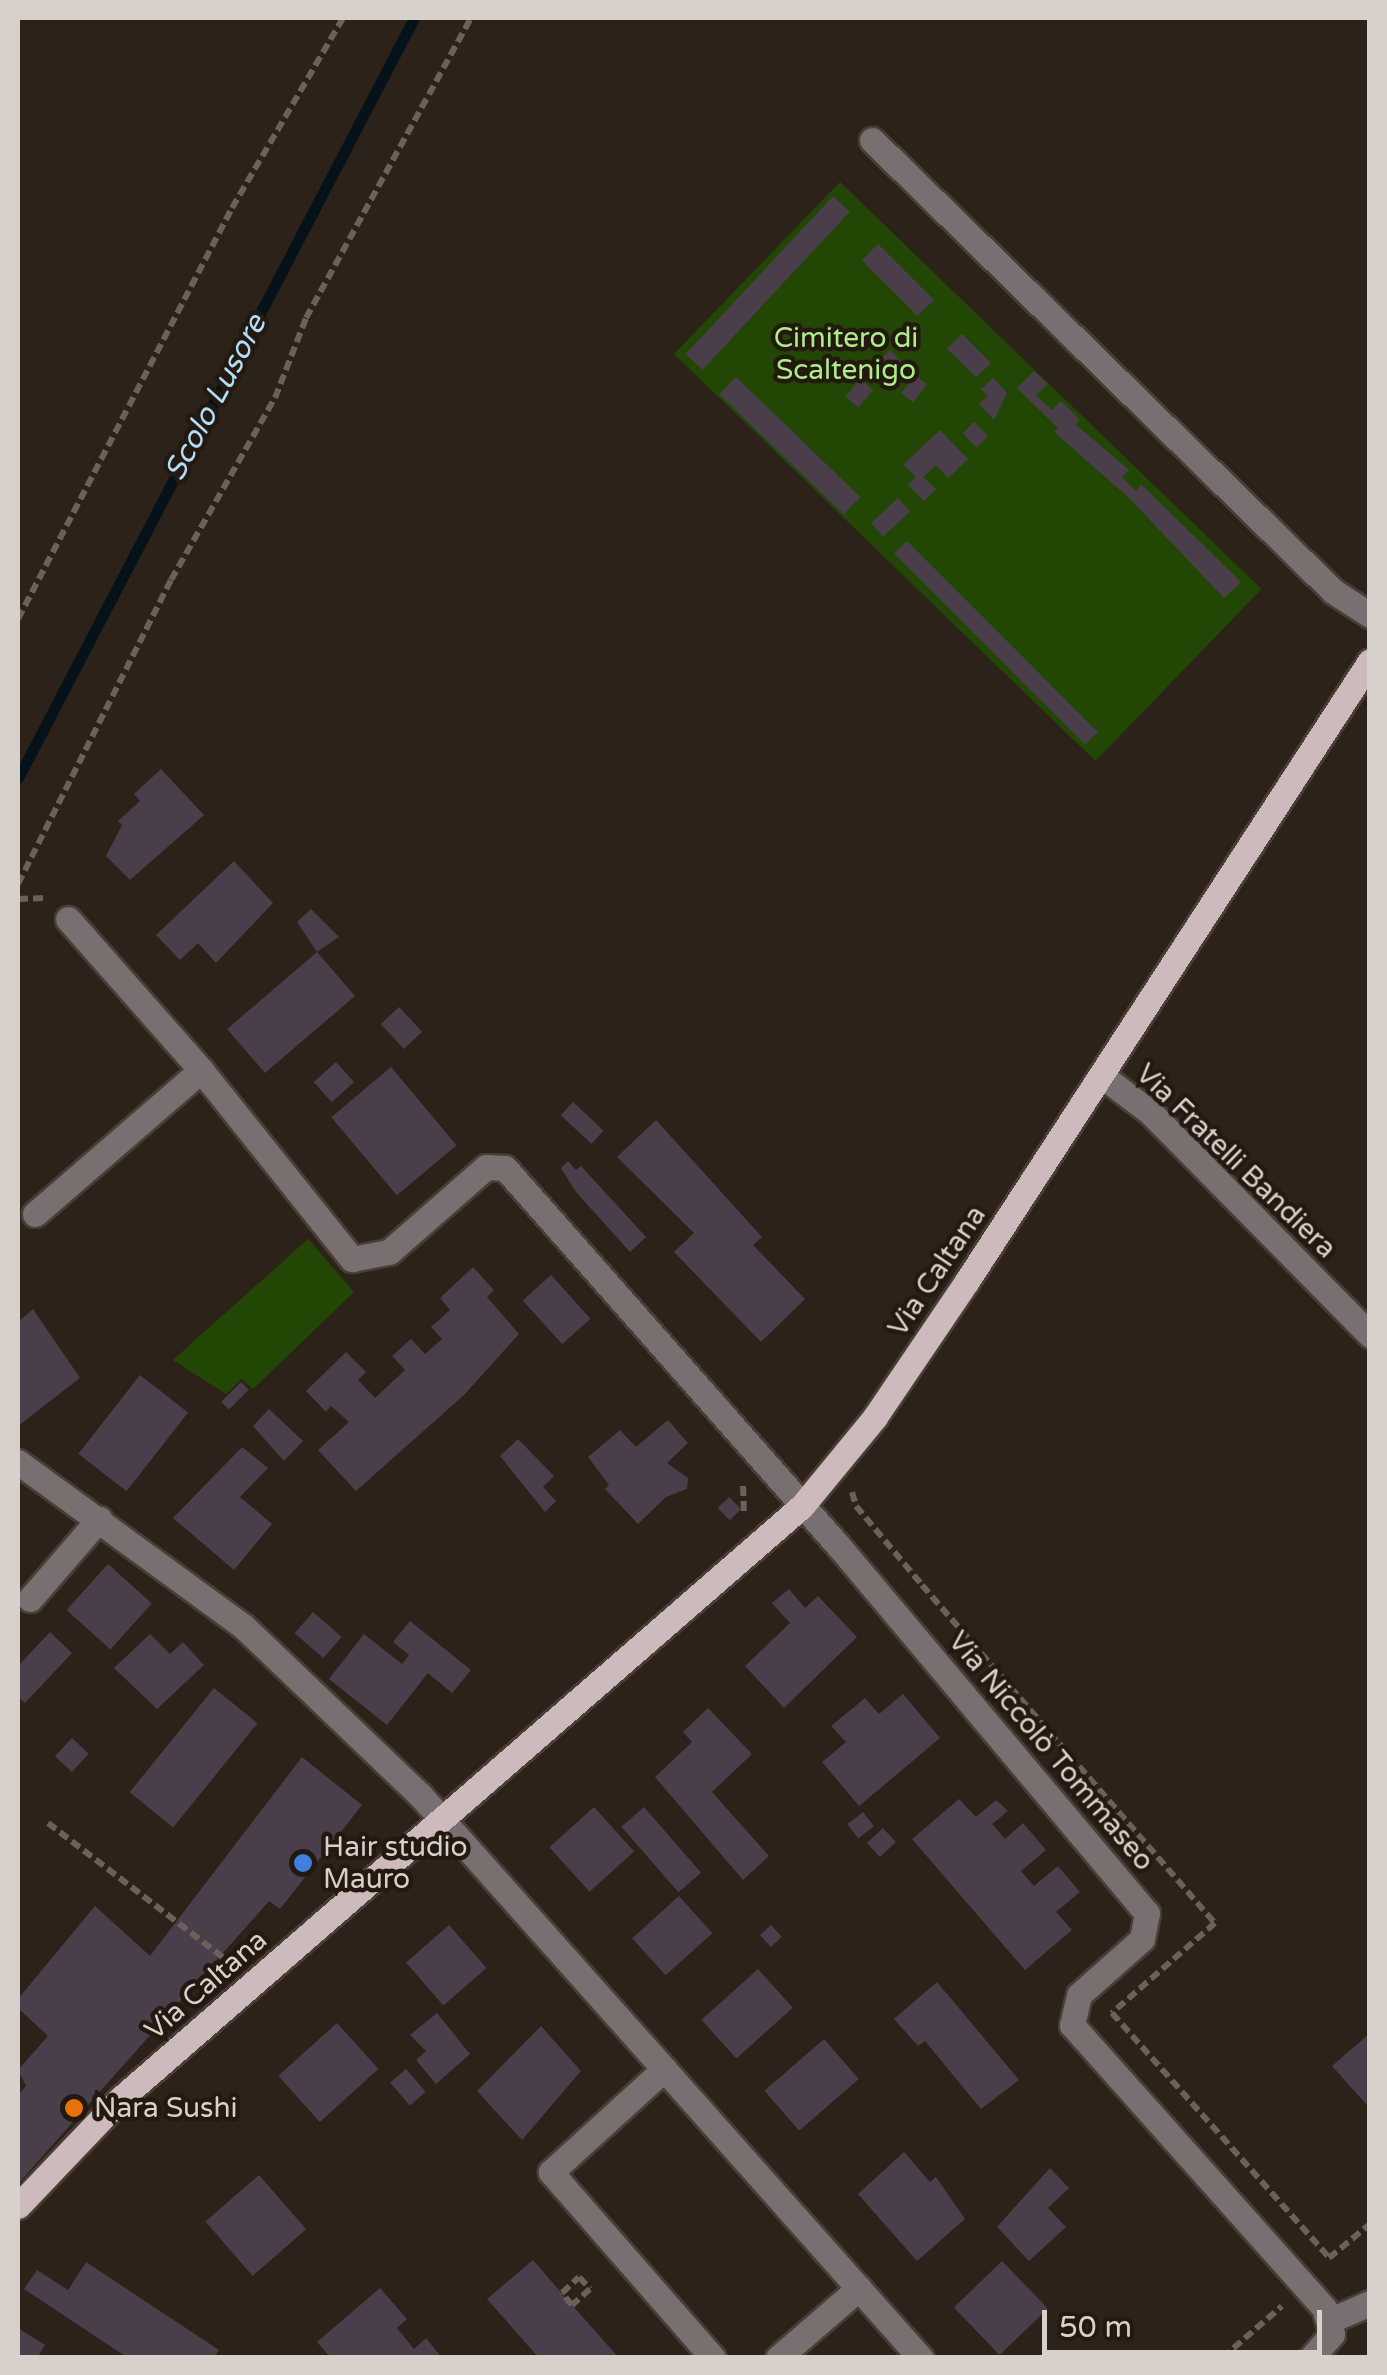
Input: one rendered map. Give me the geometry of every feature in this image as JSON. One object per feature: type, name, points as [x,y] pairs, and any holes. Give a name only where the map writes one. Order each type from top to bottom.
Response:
[{"type":"main road","name":"Via Caltana","points":[[18,2206],[120,2099],[802,1506],[876,1417],[1370,661]]},
{"type":"street","points":[[872,140],[1333,591],[1370,615]]},
{"type":"street","points":[[68,919],[201,1070],[352,1259],[388,1252],[486,1167],[505,1168],[802,1506]]},
{"type":"street","points":[[35,1214],[201,1070]]},
{"type":"street","name":"Via Fratelli Bandiera","points":[[1102,1075],[1151,1113],[1370,1335]]},
{"type":"street","points":[[18,1462],[214,1600],[444,1820],[920,2358]]},
{"type":"street","name":"Via Niccolò Tommaseo","points":[[802,1506],[1147,1913],[1142,1938],[1079,1995],[1072,2025],[1302,2282],[1331,2320]]},
{"type":"street","points":[[30,1598],[99,1519]]},
{"type":"street","points":[[664,2069],[551,2172],[714,2358]]},
{"type":"street","points":[[778,2358],[859,2288]]},
{"type":"street","points":[[1311,2358],[1332,2334],[1331,2320],[1370,2303]]},
{"type":"path","points":[[18,619],[232,208],[343,18]]},
{"type":"path","points":[[18,884],[171,580],[275,398],[306,318],[471,18]]},
{"type":"path","points":[[738,1521],[745,1512],[743,1485],[766,1465]]},
{"type":"path","points":[[48,1823],[138,1888],[250,1986]]},
{"type":"path","points":[[1222,2358],[1370,2224]]},
{"type":"path","points":[[579,2277],[590,2289],[572,2305],[562,2293],[579,2277]]},
{"type":"green space","name":"Cimitero di Scaltenigo","points":[[840,182],[1262,589],[1096,761],[674,354]]},
{"type":"green space","points":[[308,1239],[354,1292],[253,1389],[241,1379],[226,1394],[173,1360]]},
{"type":"building","points":[[833,196],[850,212],[703,370],[686,354]]},
{"type":"building","points":[[878,244],[934,300],[918,316],[862,260]]},
{"type":"building","points":[[962,334],[991,363],[976,378],[947,349]]},
{"type":"building","points":[[890,350],[901,361],[885,378],[874,366]]},
{"type":"building","points":[[1034,371],[1048,384],[1036,395],[1052,410],[1061,401],[1080,420],[1075,424],[1129,470],[1122,477],[1136,491],[1141,484],[1241,582],[1224,598],[1129,498],[1054,432],[1058,428],[1017,388]]},
{"type":"building","points":[[915,375],[927,384],[913,402],[901,393]]},
{"type":"building","points":[[736,377],[860,497],[844,514],[719,394]]},
{"type":"building","points":[[993,378],[1007,393],[994,420],[979,404],[988,396],[981,389]]},
{"type":"building","points":[[860,379],[873,390],[858,408],[845,397]]},
{"type":"building","points":[[974,422],[988,436],[977,447],[963,433]]},
{"type":"building","points":[[940,430],[968,459],[948,478],[936,465],[923,477],[936,489],[924,501],[908,485],[916,477],[903,465]]},
{"type":"building","points":[[898,498],[910,511],[883,536],[871,523]]},
{"type":"building","points":[[907,541],[1098,732],[1085,745],[894,554]]},
{"type":"building","points":[[161,769],[204,815],[130,880],[106,856],[122,825],[118,821],[140,801],[134,794]]},
{"type":"building","points":[[234,861],[273,903],[216,963],[198,943],[180,960],[156,935]]},
{"type":"building","points":[[311,909],[339,937],[317,952],[297,922]]},
{"type":"building","points":[[317,952],[355,996],[265,1073],[227,1029]]},
{"type":"building","points":[[399,1007],[422,1032],[404,1049],[381,1024]]},
{"type":"building","points":[[336,1062],[354,1082],[332,1102],[314,1082]]},
{"type":"building","points":[[391,1067],[457,1145],[397,1195],[331,1117]]},
{"type":"building","points":[[573,1102],[604,1131],[591,1144],[561,1115]]},
{"type":"building","points":[[656,1120],[762,1237],[753,1245],[805,1299],[761,1342],[674,1252],[694,1233],[617,1157]]},
{"type":"building","points":[[568,1161],[576,1170],[581,1166],[646,1237],[630,1252],[576,1192],[561,1168]]},
{"type":"building","points":[[473,1267],[494,1290],[487,1297],[519,1334],[464,1395],[356,1491],[318,1450],[349,1422],[331,1406],[326,1412],[306,1391],[346,1352],[366,1372],[358,1380],[375,1398],[405,1370],[392,1356],[411,1339],[425,1354],[442,1339],[431,1327],[450,1310],[440,1298]]},
{"type":"building","points":[[551,1275],[590,1319],[562,1344],[523,1300]]},
{"type":"building","points":[[33,1309],[80,1378],[18,1426],[18,1322]]},
{"type":"building","points":[[140,1375],[188,1413],[127,1491],[78,1454]]},
{"type":"building","points":[[241,1382],[249,1390],[229,1410],[221,1402]]},
{"type":"building","points":[[269,1409],[303,1441],[284,1461],[253,1426]]},
{"type":"building","points":[[668,1420],[688,1443],[667,1463],[688,1478],[687,1489],[666,1497],[638,1524],[605,1489],[609,1485],[588,1457],[620,1430],[636,1447]]},
{"type":"building","points":[[518,1439],[554,1476],[543,1487],[556,1501],[545,1512],[500,1456]]},
{"type":"building","points":[[242,1447],[268,1468],[240,1497],[272,1524],[234,1570],[173,1518]]},
{"type":"building","points":[[729,1497],[741,1509],[730,1520],[718,1508]]},
{"type":"building","points":[[108,1564],[152,1603],[110,1650],[67,1610]]},
{"type":"building","points":[[789,1589],[805,1608],[818,1596],[857,1637],[784,1708],[745,1666],[790,1623],[772,1603]]},
{"type":"building","points":[[313,1612],[342,1637],[323,1658],[295,1633]]},
{"type":"building","points":[[410,1621],[471,1670],[452,1693],[428,1673],[387,1725],[329,1679],[364,1634],[402,1664],[409,1655],[393,1642]]},
{"type":"building","points":[[50,1632],[72,1653],[25,1703],[18,1697],[18,1666]]},
{"type":"building","points":[[150,1634],[170,1654],[183,1642],[204,1665],[157,1709],[114,1668]]},
{"type":"building","points":[[214,1688],[258,1723],[173,1827],[130,1792]]},
{"type":"building","points":[[903,1694],[940,1738],[859,1806],[822,1762],[846,1742],[831,1726],[865,1698],[879,1714]]},
{"type":"building","points":[[708,1708],[752,1754],[712,1792],[769,1856],[743,1880],[655,1777],[692,1742],[683,1732]]},
{"type":"building","points":[[72,1738],[89,1754],[72,1772],[55,1756]]},
{"type":"building","points":[[302,1757],[362,1805],[280,1909],[269,1901],[18,2184],[18,2095],[26,2086],[18,2070],[48,2036],[18,2008],[18,1999],[95,1906],[150,1956]]},
{"type":"building","points":[[959,1799],[976,1817],[996,1800],[1008,1811],[992,1824],[1005,1839],[1023,1823],[1046,1850],[1021,1871],[1034,1886],[1058,1866],[1080,1892],[1056,1912],[1072,1930],[1025,1970],[912,1839]]},
{"type":"building","points":[[594,1807],[634,1852],[590,1892],[549,1847]]},
{"type":"building","points":[[644,1807],[701,1873],[678,1892],[621,1827]]},
{"type":"building","points":[[863,1812],[874,1826],[858,1838],[847,1824]]},
{"type":"building","points":[[883,1828],[896,1842],[880,1857],[867,1843]]},
{"type":"building","points":[[679,1896],[712,1933],[666,1975],[632,1938]]},
{"type":"building","points":[[449,1925],[486,1968],[443,2005],[406,1962]]},
{"type":"building","points":[[771,1925],[782,1937],[771,1947],[760,1935]]},
{"type":"building","points":[[758,1969],[793,2008],[736,2058],[702,2020]]},
{"type":"building","points":[[937,1982],[1019,2080],[981,2109],[925,2041],[918,2046],[894,2019]]},
{"type":"building","points":[[437,2013],[470,2054],[436,2084],[416,2060],[426,2051],[410,2035]]},
{"type":"building","points":[[337,2023],[378,2069],[320,2122],[278,2076]]},
{"type":"building","points":[[541,2026],[581,2071],[522,2140],[477,2091]]},
{"type":"building","points":[[1370,2033],[1370,2101],[1366,2104],[1332,2066]]},
{"type":"building","points":[[824,2039],[859,2079],[799,2131],[764,2091]]},
{"type":"building","points":[[406,2069],[426,2092],[410,2105],[390,2083]]},
{"type":"building","points":[[904,2152],[930,2182],[936,2177],[965,2219],[917,2261],[858,2194]]},
{"type":"building","points":[[1050,2168],[1069,2188],[1048,2208],[1066,2227],[1029,2261],[997,2227]]},
{"type":"building","points":[[259,2175],[306,2229],[253,2276],[205,2222]]},
{"type":"building","points":[[533,2260],[619,2358],[539,2358],[487,2299]]},
{"type":"building","points":[[1002,2261],[1048,2308],[1000,2355],[954,2308]]},
{"type":"building","points":[[86,2262],[219,2350],[214,2358],[128,2358],[24,2289],[37,2270],[68,2290]]},
{"type":"building","points":[[380,2288],[407,2319],[397,2328],[414,2349],[426,2338],[442,2358],[331,2358],[317,2342]]},
{"type":"building","points":[[18,2328],[45,2345],[37,2358],[18,2358]]},
{"type":"waterway","name":"Scolo Lusore","points":[[18,778],[414,18]]},
{"type":"place","name":"Hair studio Mauro","points":[[303,1863]]},
{"type":"place","name":"Nara Sushi","points":[[74,2108]]}]
